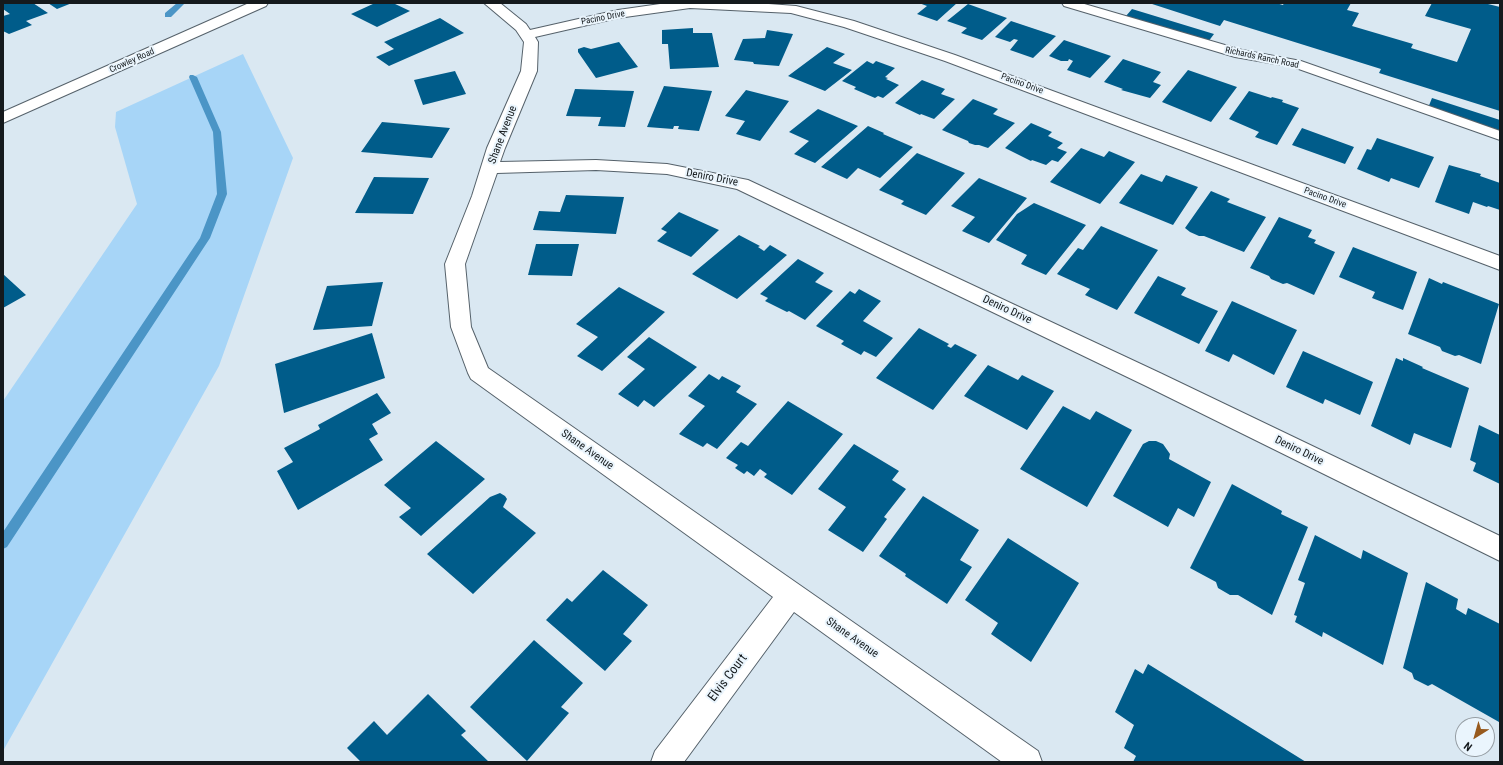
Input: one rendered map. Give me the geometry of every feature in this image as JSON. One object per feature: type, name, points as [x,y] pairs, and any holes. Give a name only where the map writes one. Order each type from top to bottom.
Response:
[{"type":"street","name":"Crowley Road","points":[[3,118],[261,3]]},
{"type":"street","points":[[491,3],[521,27],[526,34]]},
{"type":"street","name":"Pacino Drive","points":[[526,34],[618,14],[690,4],[791,9],[849,24],[950,58],[1500,263]]},
{"type":"street","name":"Shane Avenue","points":[[526,34],[531,42],[530,71],[496,148],[481,196],[455,264],[461,327],[479,373],[1027,762]]},
{"type":"street","name":"Deniro Drive","points":[[490,168],[596,165],[667,169],[742,184],[1152,379],[1500,549]]},
{"type":"street","name":"Elvis Court","points":[[666,762],[791,594]]},
{"type":"lane","name":"Richards Ranch Road","points":[[1068,3],[1240,54],[1296,64],[1500,136]]},
{"type":"shaded area","points":[[243,54],[293,158],[219,366],[3,751],[3,401],[137,204],[115,127],[116,112]]},
{"type":"building","points":[[33,3],[48,13],[26,21],[32,25],[9,34],[3,31],[3,16],[10,14],[3,9],[3,4]]},
{"type":"building","points":[[48,3],[72,3],[57,9]]},
{"type":"building","points":[[375,3],[393,3],[410,11],[377,27],[351,14]]},
{"type":"building","points":[[919,3],[957,3],[937,21],[917,14],[927,6]]},
{"type":"building","points":[[1149,3],[1276,3],[1283,5],[1284,3],[1351,3],[1347,10],[1359,13],[1352,26],[1413,44],[1411,48],[1457,62],[1471,29],[1425,16],[1432,3],[1484,3],[1500,7],[1500,111],[1379,73],[1381,69],[1224,20],[1220,26]]},
{"type":"building","points":[[968,4],[1007,18],[982,40],[961,33],[967,28],[947,21]]},
{"type":"building","points":[[1132,9],[1214,34],[1208,42],[1126,16]]},
{"type":"building","points":[[440,18],[464,33],[389,66],[376,57],[394,49],[384,42]]},
{"type":"building","points":[[1011,21],[1056,36],[1033,58],[1010,50],[1018,40],[1014,39],[1010,42],[995,37]]},
{"type":"building","points":[[693,28],[693,33],[712,33],[719,67],[670,69],[668,44],[662,44],[662,30]]},
{"type":"building","points":[[767,30],[793,34],[779,66],[754,64],[753,62],[734,60],[743,39],[765,38]]},
{"type":"building","points":[[1064,40],[1111,56],[1090,78],[1067,70],[1073,61],[1069,59],[1068,61],[1061,61],[1049,56]]},
{"type":"building","points":[[619,42],[638,67],[596,78],[578,52],[578,49],[584,47],[591,49]]},
{"type":"building","points":[[827,47],[845,54],[833,63],[852,70],[825,91],[788,76]]},
{"type":"building","points":[[1123,59],[1161,72],[1153,82],[1161,85],[1150,98],[1121,90],[1123,89],[1104,82]]},
{"type":"building","points":[[867,61],[873,64],[876,61],[895,68],[885,77],[888,78],[886,79],[899,85],[883,98],[878,96],[875,98],[854,89],[856,87],[842,81]]},
{"type":"building","points":[[1188,70],[1237,87],[1211,122],[1162,102]]},
{"type":"building","points":[[455,71],[466,94],[423,105],[414,80]]},
{"type":"building","points":[[922,80],[945,89],[941,94],[955,99],[934,119],[921,114],[920,115],[895,103]]},
{"type":"building","points":[[664,86],[712,91],[699,131],[678,129],[679,126],[674,126],[673,129],[647,127]]},
{"type":"building","points":[[575,89],[634,91],[625,127],[598,126],[601,117],[566,116]]},
{"type":"building","points":[[746,90],[789,101],[760,141],[736,134],[745,121],[725,116]]},
{"type":"building","points":[[1249,91],[1283,100],[1282,102],[1299,108],[1277,145],[1255,137],[1259,132],[1229,119]]},
{"type":"building","points":[[1432,98],[1500,120],[1500,131],[1428,108]]},
{"type":"building","points":[[973,99],[998,109],[993,114],[1015,123],[988,148],[969,143],[968,141],[942,130]]},
{"type":"building","points":[[818,109],[858,126],[815,163],[794,154],[809,141],[789,132]]},
{"type":"building","points":[[382,122],[450,128],[432,158],[361,152]]},
{"type":"building","points":[[1031,123],[1052,132],[1048,136],[1063,143],[1057,148],[1067,152],[1058,162],[1052,160],[1046,165],[1032,160],[1031,161],[1005,148]]},
{"type":"building","points":[[868,126],[913,147],[880,178],[858,168],[847,179],[821,167]]},
{"type":"building","points":[[1302,128],[1354,147],[1345,164],[1292,145]]},
{"type":"building","points":[[1377,138],[1434,157],[1419,188],[1391,178],[1389,182],[1357,169],[1367,149],[1371,150]]},
{"type":"building","points":[[1081,148],[1104,157],[1109,151],[1135,162],[1100,204],[1050,182]]},
{"type":"building","points":[[917,153],[965,173],[926,215],[901,204],[904,201],[879,190]]},
{"type":"building","points":[[1449,165],[1481,174],[1480,176],[1500,183],[1500,210],[1473,202],[1469,214],[1435,202]]},
{"type":"building","points":[[1141,174],[1162,182],[1166,175],[1198,187],[1173,225],[1119,203]]},
{"type":"building","points":[[374,177],[429,178],[413,214],[355,213]]},
{"type":"building","points":[[979,178],[1027,198],[989,243],[962,231],[975,217],[951,206]]},
{"type":"building","points":[[1211,191],[1230,199],[1227,202],[1266,217],[1244,252],[1204,236],[1199,236],[1185,228]]},
{"type":"building","points":[[566,195],[624,197],[616,234],[533,230],[539,211],[560,212]]},
{"type":"building","points":[[1034,203],[1086,225],[1046,275],[1021,264],[1027,255],[996,240],[1017,214]]},
{"type":"building","points":[[679,212],[719,230],[691,257],[657,241],[667,232],[661,229]]},
{"type":"building","points":[[1279,217],[1312,230],[1308,237],[1316,240],[1314,243],[1335,252],[1314,295],[1287,283],[1283,284],[1271,279],[1269,276],[1250,268]]},
{"type":"building","points":[[1101,226],[1158,250],[1117,310],[1085,295],[1090,289],[1057,274],[1078,248],[1083,250]]},
{"type":"building","points":[[739,235],[760,246],[758,247],[764,251],[770,245],[787,255],[737,299],[692,274]]},
{"type":"building","points":[[536,244],[579,244],[572,276],[528,275]]},
{"type":"building","points":[[1353,247],[1417,272],[1403,310],[1372,298],[1375,292],[1339,277]]},
{"type":"building","points":[[798,259],[824,273],[815,282],[833,291],[805,320],[789,311],[787,312],[765,301],[768,298],[760,294]]},
{"type":"building","points":[[3,274],[26,295],[3,308]]},
{"type":"building","points":[[1158,276],[1186,288],[1181,295],[1218,311],[1199,344],[1134,313]]},
{"type":"building","points":[[1429,278],[1499,304],[1481,364],[1459,355],[1455,356],[1442,351],[1440,347],[1408,334]]},
{"type":"building","points":[[383,282],[372,326],[313,330],[327,286]]},
{"type":"building","points":[[619,287],[665,312],[602,371],[577,356],[598,337],[576,324]]},
{"type":"building","points":[[859,289],[881,301],[863,321],[893,338],[876,357],[864,351],[861,355],[841,344],[844,341],[816,326],[850,291],[855,294]]},
{"type":"building","points":[[1232,301],[1297,330],[1274,375],[1233,354],[1229,362],[1205,351]]},
{"type":"building","points":[[919,328],[949,344],[947,346],[951,348],[955,344],[977,355],[933,410],[876,378]]},
{"type":"building","points":[[372,333],[385,378],[284,413],[275,364]]},
{"type":"building","points":[[649,337],[697,367],[654,407],[644,400],[638,407],[618,394],[645,369],[627,357]]},
{"type":"building","points":[[1303,351],[1373,382],[1360,415],[1325,399],[1323,404],[1286,387]]},
{"type":"building","points":[[1396,358],[1403,361],[1403,358],[1423,367],[1422,368],[1469,388],[1451,448],[1414,433],[1410,445],[1371,426]]},
{"type":"building","points":[[988,365],[1018,380],[1022,375],[1054,391],[1027,430],[964,396]]},
{"type":"building","points":[[709,374],[719,380],[722,376],[741,386],[736,392],[757,404],[717,449],[707,443],[703,447],[679,434],[705,406],[688,396]]},
{"type":"building","points":[[377,393],[391,413],[372,424],[378,434],[369,439],[383,460],[298,510],[277,471],[293,462],[284,448],[320,429],[318,425]]},
{"type":"building","points":[[788,401],[843,434],[792,495],[764,477],[767,474],[760,469],[754,476],[747,471],[744,474],[735,468],[738,465],[726,458],[741,442],[748,446]]},
{"type":"building","points":[[1063,406],[1090,420],[1096,411],[1132,430],[1087,507],[1020,469]]},
{"type":"building","points":[[1479,425],[1500,435],[1500,484],[1473,471],[1476,463],[1470,460]]},
{"type":"building","points":[[436,441],[485,479],[421,536],[399,517],[411,508],[384,485]]},
{"type":"building","points":[[1149,441],[1156,441],[1163,444],[1170,454],[1169,459],[1211,482],[1194,517],[1178,508],[1168,527],[1113,496],[1143,444]]},
{"type":"building","points":[[854,444],[899,471],[892,480],[906,489],[884,517],[887,519],[863,552],[828,530],[846,507],[818,489]]},
{"type":"building","points":[[1232,484],[1282,511],[1281,514],[1308,527],[1272,615],[1238,595],[1230,595],[1218,588],[1216,582],[1190,568]]},
{"type":"building","points":[[500,493],[507,499],[503,507],[536,533],[473,594],[427,554],[490,497]]},
{"type":"building","points":[[923,496],[979,530],[960,560],[972,567],[947,604],[905,576],[906,574],[879,556]]},
{"type":"building","points":[[1315,535],[1361,559],[1363,550],[1408,573],[1383,665],[1323,632],[1322,637],[1295,622],[1297,616],[1294,615],[1305,583],[1298,580]]},
{"type":"building","points":[[1008,538],[1079,583],[1031,662],[991,634],[998,623],[965,600]]},
{"type":"building","points":[[603,570],[648,605],[623,634],[632,641],[605,671],[546,620],[567,598],[572,602]]},
{"type":"building","points":[[1426,582],[1458,599],[1456,609],[1466,615],[1468,608],[1500,624],[1499,722],[1495,720],[1495,717],[1490,717],[1432,684],[1428,686],[1414,679],[1412,673],[1403,668]]},
{"type":"building","points":[[534,640],[583,683],[561,707],[569,713],[527,761],[470,707]]},
{"type":"building","points":[[1148,664],[1306,762],[1133,762],[1136,756],[1124,748],[1134,725],[1115,712],[1135,669],[1143,674]]},
{"type":"building","points":[[428,694],[466,731],[461,735],[489,762],[361,762],[347,748],[374,721],[387,735]]},
{"type":"waterway","points":[[168,15],[181,3]]},
{"type":"waterway","points":[[3,543],[205,238],[222,194],[217,132],[193,77]]}]
